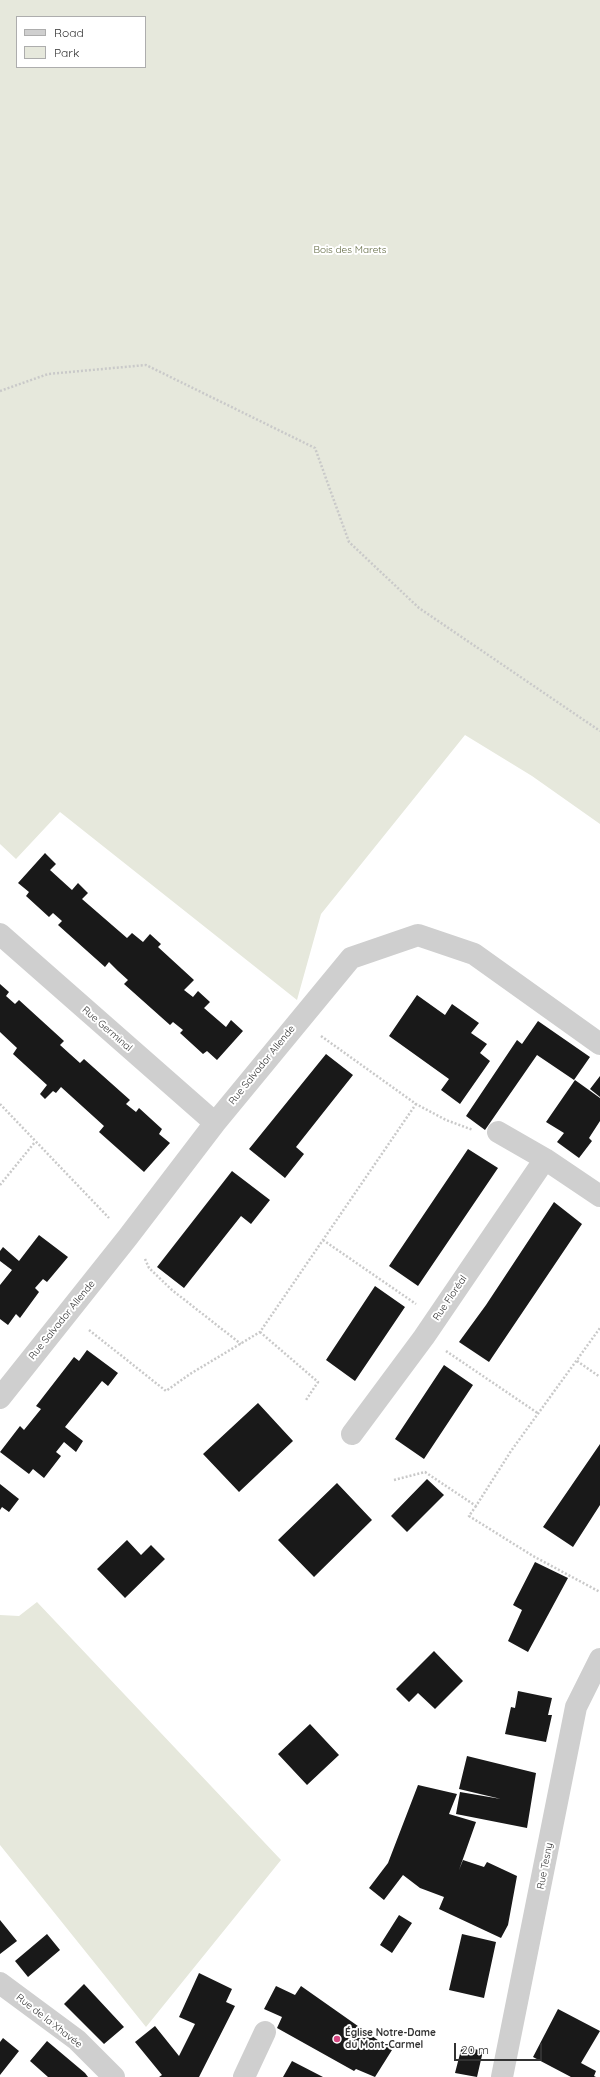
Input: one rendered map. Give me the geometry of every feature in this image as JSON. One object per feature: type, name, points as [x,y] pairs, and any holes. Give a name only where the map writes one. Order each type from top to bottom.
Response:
[{"type":"street","name":"Rue Germinal","points":[[0,934],[215,1123]]},
{"type":"street","name":"Rue Salvador Allende","points":[[0,1398],[128,1237],[215,1123],[351,958],[418,935],[474,954],[600,1044]]},
{"type":"street","points":[[498,1132],[545,1159],[600,1196]]},
{"type":"street","name":"Rue Floréal","points":[[352,1434],[424,1336],[545,1159]]},
{"type":"street","name":"Rue Tesny","points":[[502,2077],[576,1707],[600,1659]]},
{"type":"street","name":"Rue de la Xhavée","points":[[0,1983],[77,2040],[114,2077]]},
{"type":"street","points":[[244,2077],[265,2032]]},
{"type":"path","points":[[0,391],[48,374],[146,365],[315,448],[349,542],[418,608],[600,730]]},
{"type":"path","points":[[320,1036],[416,1104],[446,1120],[483,1134],[498,1132]]},
{"type":"path","points":[[0,1104],[99,1209],[128,1237],[142,1253],[149,1268],[172,1290],[241,1344]]},
{"type":"path","points":[[67,1315],[166,1392],[190,1374],[260,1332],[416,1104]]},
{"type":"path","points":[[0,1185],[35,1142]]},
{"type":"path","points":[[323,1240],[436,1318]]},
{"type":"path","points":[[600,1328],[511,1451],[469,1516],[533,1556],[600,1592]]},
{"type":"path","points":[[260,1332],[318,1382],[306,1400]]},
{"type":"path","points":[[424,1336],[539,1414]]},
{"type":"path","points":[[577,1361],[600,1377]]},
{"type":"path","points":[[394,1480],[425,1472],[476,1506]]},
{"type":"green space","name":"Bois des Marets","points":[[0,0],[600,0],[600,824],[532,776],[465,735],[321,914],[297,1000],[60,812],[16,859],[0,844]]},
{"type":"green space","points":[[37,1602],[281,1860],[146,2027],[0,1845],[0,1615],[19,1616]]},
{"type":"building","points":[[45,853],[56,864],[50,870],[72,890],[78,883],[88,893],[82,899],[127,938],[132,933],[143,942],[150,934],[161,944],[158,947],[194,980],[184,990],[193,997],[198,991],[210,1002],[204,1008],[226,1027],[231,1020],[243,1031],[217,1060],[207,1051],[203,1054],[180,1033],[183,1030],[173,1022],[170,1025],[124,984],[128,980],[109,962],[105,967],[58,925],[62,921],[53,913],[49,917],[26,896],[29,892],[18,883]]},
{"type":"building","points":[[0,984],[9,992],[6,996],[15,1004],[19,1000],[64,1041],[60,1045],[80,1063],[84,1059],[130,1100],[126,1104],[136,1112],[139,1108],[162,1129],[159,1134],[170,1143],[144,1172],[99,1132],[104,1126],[61,1087],[56,1093],[53,1091],[45,1099],[40,1094],[47,1085],[13,1054],[17,1048],[0,1032]]},
{"type":"building","points":[[417,995],[445,1015],[452,1004],[479,1023],[471,1033],[487,1044],[480,1053],[490,1061],[460,1104],[441,1090],[449,1079],[389,1036]]},
{"type":"building","points":[[538,1021],[590,1057],[574,1080],[537,1055],[485,1130],[466,1116],[517,1040],[522,1044]]},
{"type":"building","points":[[326,1054],[353,1075],[296,1147],[304,1154],[285,1178],[249,1149]]},
{"type":"building","points":[[600,1076],[600,1097],[590,1089]]},
{"type":"building","points":[[575,1080],[600,1098],[600,1121],[589,1138],[592,1141],[579,1158],[557,1142],[564,1133],[546,1122]]},
{"type":"building","points":[[468,1149],[498,1168],[418,1286],[389,1266]]},
{"type":"building","points":[[232,1171],[270,1200],[251,1224],[241,1216],[184,1288],[157,1267]]},
{"type":"building","points":[[554,1202],[582,1224],[489,1362],[459,1342],[486,1305]]},
{"type":"building","points":[[39,1235],[68,1257],[47,1282],[43,1279],[35,1288],[39,1292],[20,1318],[16,1314],[8,1325],[0,1319],[0,1285],[12,1270],[0,1261],[0,1251],[3,1247],[19,1261]]},
{"type":"building","points":[[375,1286],[405,1307],[355,1381],[326,1360]]},
{"type":"building","points":[[87,1350],[118,1373],[108,1386],[102,1381],[65,1427],[83,1441],[76,1452],[64,1442],[56,1452],[61,1456],[44,1478],[33,1469],[29,1474],[0,1452],[20,1426],[24,1430],[41,1409],[36,1406],[74,1357],[79,1361]]},
{"type":"building","points":[[444,1365],[473,1385],[424,1459],[395,1439]]},
{"type":"building","points":[[258,1403],[293,1441],[239,1492],[203,1454]]},
{"type":"building","points":[[600,1444],[600,1505],[573,1547],[543,1527]]},
{"type":"building","points":[[427,1479],[444,1495],[407,1532],[391,1516]]},
{"type":"building","points":[[337,1483],[372,1520],[314,1577],[278,1540]]},
{"type":"building","points":[[0,1484],[19,1499],[9,1512],[2,1507],[0,1510]]},
{"type":"building","points":[[127,1540],[141,1555],[151,1545],[165,1559],[125,1598],[97,1569]]},
{"type":"building","points":[[535,1562],[568,1578],[528,1652],[508,1641],[522,1610],[513,1605]]},
{"type":"building","points":[[434,1651],[463,1681],[435,1709],[418,1693],[409,1702],[396,1689]]},
{"type":"building","points":[[518,1691],[552,1698],[548,1715],[552,1715],[546,1742],[505,1734],[511,1707],[515,1708]]},
{"type":"building","points":[[310,1724],[339,1755],[307,1785],[278,1754]]},
{"type":"building","points":[[467,1756],[536,1773],[527,1828],[456,1814],[460,1792],[501,1799],[459,1789]]},
{"type":"building","points":[[418,1785],[457,1794],[449,1814],[476,1822],[459,1870],[463,1860],[484,1867],[487,1862],[517,1876],[508,1925],[501,1938],[439,1909],[444,1897],[420,1888],[403,1875],[384,1900],[369,1888],[388,1863]]},
{"type":"building","points":[[399,1915],[412,1923],[392,1953],[380,1945]]},
{"type":"building","points":[[0,1920],[17,1941],[0,1954]]},
{"type":"building","points":[[47,1934],[60,1950],[28,1977],[15,1961]]},
{"type":"building","points":[[462,1934],[496,1942],[484,1998],[449,1990]]},
{"type":"building","points":[[199,1973],[232,1989],[226,2002],[235,2006],[199,2077],[159,2077],[162,2075],[135,2042],[155,2026],[179,2056],[195,2024],[179,2017]]},
{"type":"building","points":[[84,1984],[124,2027],[104,2044],[64,2004]]},
{"type":"building","name":"Église Notre-Dame du Mont-Carmel","points":[[276,1986],[295,1995],[301,1986],[392,2050],[375,2077],[356,2069],[354,2071],[277,2028],[282,2017],[264,2009]]},
{"type":"building","points":[[558,2009],[600,2031],[581,2063],[596,2071],[594,2076],[596,2077],[571,2077],[533,2057]]},
{"type":"building","points":[[3,2038],[19,2051],[0,2075],[0,2042]]},
{"type":"building","points":[[47,2041],[88,2077],[48,2077],[30,2061]]},
{"type":"building","points":[[462,2046],[483,2051],[477,2077],[455,2073]]},
{"type":"building","points":[[292,2061],[323,2077],[283,2077]]},
{"type":"place","name":"Église Notre-Dame du Mont-Carmel","points":[[337,2039]]}]
